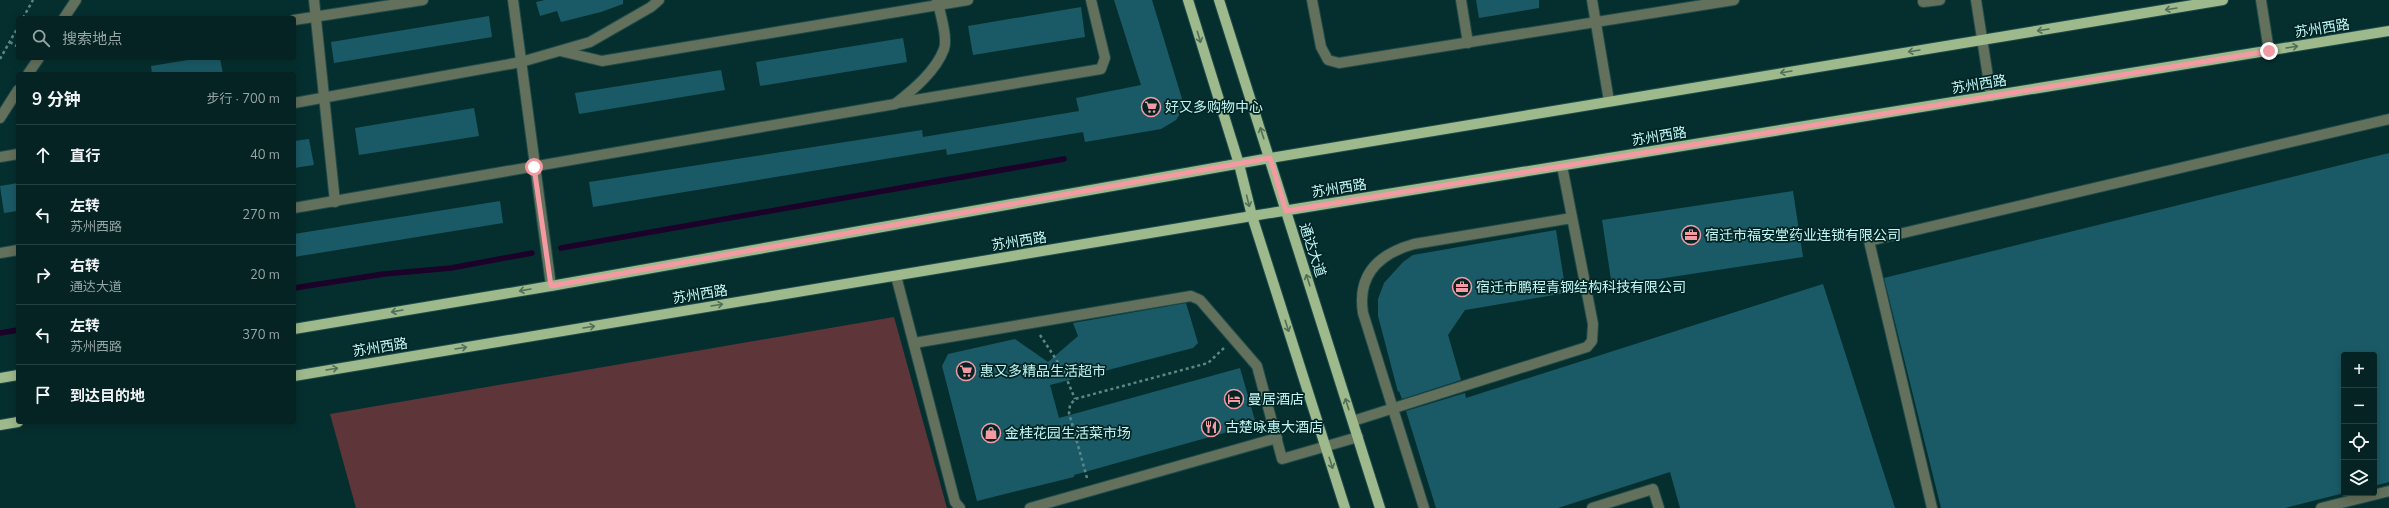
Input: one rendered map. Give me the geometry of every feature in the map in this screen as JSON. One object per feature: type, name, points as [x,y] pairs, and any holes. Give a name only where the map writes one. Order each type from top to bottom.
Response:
[{"type":"main road","points":[[1188,0],[1239,164],[1252,216],[1346,508]]},
{"type":"main road","name":"通达大道","points":[[1219,0],[1380,508]]},
{"type":"main road","points":[[296,329],[551,286],[1270,158],[2223,0]]},
{"type":"main road","name":"苏州西路","points":[[296,376],[1252,216],[2389,31]]},
{"type":"main road","points":[[0,378],[16,375]]},
{"type":"main road","points":[[0,425],[16,422]]},
{"type":"lane","points":[[65,16],[76,0]]},
{"type":"lane","points":[[314,0],[335,202]]},
{"type":"lane","points":[[296,20],[423,0]]},
{"type":"lane","points":[[513,0],[551,286]]},
{"type":"lane","points":[[296,103],[521,62],[560,51],[590,42],[652,7],[659,0]]},
{"type":"lane","points":[[560,51],[602,62],[938,2],[968,0]]},
{"type":"lane","points":[[296,208],[1101,69],[1105,58],[1091,0]]},
{"type":"lane","points":[[1312,0],[1321,47],[1328,60],[1339,63],[1734,0]]},
{"type":"lane","points":[[1461,0],[1468,43]]},
{"type":"lane","points":[[1592,0],[1609,102]]},
{"type":"lane","points":[[1923,0],[1923,2],[1940,0]]},
{"type":"lane","points":[[1976,0],[1991,96]]},
{"type":"lane","points":[[2261,0],[2269,51]]},
{"type":"lane","points":[[895,104],[922,82],[945,48],[943,23],[938,2]]},
{"type":"lane","points":[[30,72],[38,60]]},
{"type":"lane","points":[[0,118],[16,93]]},
{"type":"lane","points":[[1932,508],[1869,241],[2389,119]]},
{"type":"lane","points":[[0,158],[16,154]]},
{"type":"lane","points":[[1353,421],[1586,347],[1592,342],[1592,324],[1562,166]]},
{"type":"lane","points":[[1424,508],[1392,408],[1361,298],[1369,272],[1378,261],[1399,248],[1414,244],[1572,218]]},
{"type":"lane","points":[[0,253],[16,250]]},
{"type":"lane","points":[[896,276],[955,502],[960,508]]},
{"type":"lane","points":[[914,343],[1192,296],[1200,300],[1257,366],[1282,459],[1358,437]]},
{"type":"lane","points":[[1030,508],[1277,438]]},
{"type":"lane","points":[[1592,508],[1653,489],[1659,508]]},
{"type":"lane","points":[[2321,508],[2389,491]]},
{"type":"path","points":[[24,16],[33,0]]},
{"type":"path","points":[[0,59],[16,31]]},
{"type":"path","points":[[10,42],[16,46]]},
{"type":"path","points":[[1032,323],[1063,370],[1075,399]]},
{"type":"path","points":[[1091,490],[1069,413],[1070,405],[1075,399],[1208,363],[1234,338]]},
{"type":"shaded area","points":[[894,317],[947,508],[356,508],[330,414]]},
{"type":"building","points":[[545,0],[623,0],[623,4],[601,12],[561,22],[557,11],[540,16],[536,2]]},
{"type":"building","points":[[1114,0],[1152,0],[1183,102],[1181,112],[1176,120],[1161,129],[1085,142],[1083,132],[947,155],[946,149],[593,207],[589,182],[922,130],[923,137],[1079,111],[1076,98],[1141,85]]},
{"type":"building","points":[[1476,0],[1539,0],[1539,8],[1479,18]]},
{"type":"building","points":[[1081,7],[1085,37],[973,55],[968,26]]},
{"type":"building","points":[[489,16],[492,37],[334,63],[331,42]]},
{"type":"building","points":[[903,38],[907,62],[760,86],[756,62]]},
{"type":"building","points":[[188,60],[220,60],[223,72],[152,72],[151,66]]},
{"type":"building","points":[[721,70],[725,90],[579,114],[575,93]]},
{"type":"building","points":[[474,108],[479,136],[359,155],[355,128]]},
{"type":"building","points":[[309,139],[314,165],[296,168],[296,141]]},
{"type":"building","points":[[2389,153],[2389,482],[2377,485],[2377,352],[2341,352],[2341,494],[2285,508],[1941,508],[1884,278]]},
{"type":"building","points":[[16,183],[16,211],[4,213],[0,186]]},
{"type":"building","points":[[1793,191],[1803,257],[1612,286],[1602,220]]},
{"type":"building","points":[[500,201],[503,223],[296,257],[296,234]]},
{"type":"building","points":[[1556,230],[1566,293],[1465,310],[1448,335],[1461,380],[1402,399],[1399,391],[1398,392],[1378,316],[1378,299],[1384,283],[1403,262],[1413,255]]},
{"type":"building","points":[[1823,284],[1895,508],[1680,508],[1670,472],[1558,508],[1436,508],[1406,411],[1465,393],[1466,398]]},
{"type":"building","points":[[1186,303],[1198,343],[1193,348],[1050,385],[1059,418],[1240,368],[1256,424],[1074,475],[1074,477],[977,501],[942,366],[948,354],[1015,339],[1048,362],[1078,336],[1073,323]]},
{"type":"waterway","points":[[561,248],[1064,159]]},
{"type":"waterway","points":[[296,288],[384,274],[451,268],[532,253]]},
{"type":"waterway","points":[[0,333],[16,330]]},
{"type":"place","name":"好又多购物中心","points":[[1151,107]]},
{"type":"place","name":"宿迁市福安堂药业连锁有限公司","points":[[1691,235]]},
{"type":"place","name":"宿迁市鹏程青钢结构科技有限公司","points":[[1462,287]]},
{"type":"place","name":"惠又多精品生活超市","points":[[966,371]]},
{"type":"place","name":"曼居酒店","points":[[1234,399]]},
{"type":"place","name":"古楚咏惠大酒店","points":[[1211,427]]},
{"type":"place","name":"金桂花园生活菜市场","points":[[991,433]]},
{"type":"route","points":[[534,167],[551,286],[1270,158],[1286,211],[2269,51]]}]
